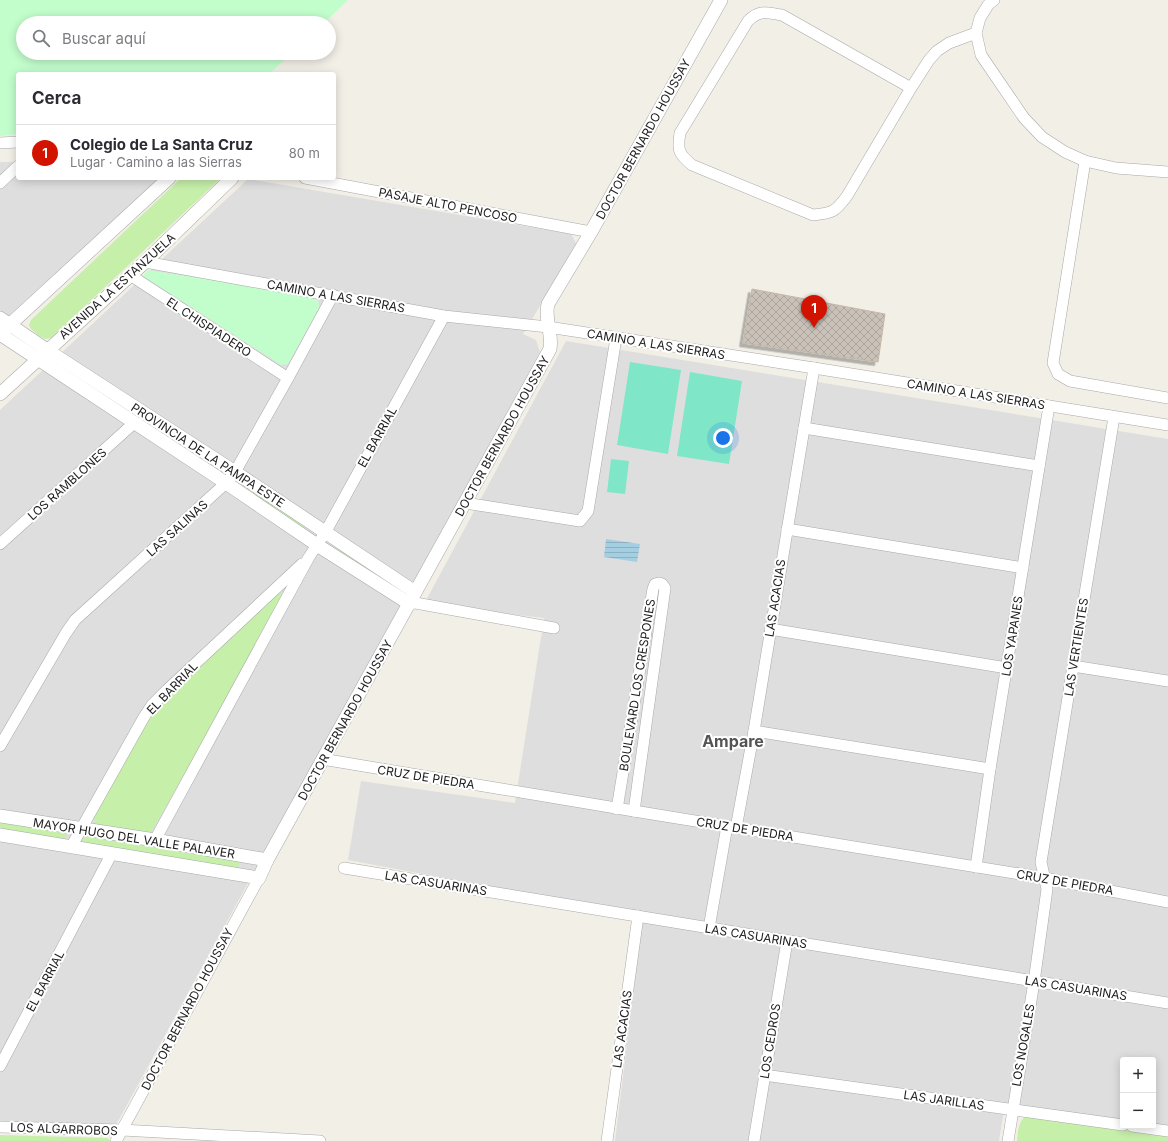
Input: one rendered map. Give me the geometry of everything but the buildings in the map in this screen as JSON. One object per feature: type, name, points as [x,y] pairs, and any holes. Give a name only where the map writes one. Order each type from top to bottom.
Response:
[{"type":"street","name":"DOCTOR BERNARDO HOUSSAY","points":[[116,1141],[322,759],[550,349],[551,341],[546,310],[548,304],[591,232],[721,0]]},
{"type":"street","points":[[994,0],[988,5],[980,18],[976,33],[981,55],[1024,118],[1042,137],[1065,152],[1085,161],[1116,168],[1168,172]]},
{"type":"street","points":[[911,88],[782,15],[764,12],[754,14],[748,21],[680,133],[678,146],[681,156],[692,165],[813,215],[827,214],[838,208],[847,196],[929,60],[937,51],[949,43],[976,33]]},
{"type":"street","points":[[0,143],[16,142]]},
{"type":"street","points":[[1085,161],[1053,363],[1058,374],[1070,381],[1168,398]]},
{"type":"street","points":[[0,183],[16,168]]},
{"type":"street","points":[[0,334],[5,321],[167,180]]},
{"type":"street","name":"AVENIDA LA ESTANZUELA","points":[[0,394],[145,262],[230,180]]},
{"type":"street","name":"PASAJE ALTO PENCOSO","points":[[316,180],[591,232]]},
{"type":"street","name":"CAMINO A LAS SIERRAS","points":[[145,262],[444,316],[548,327],[1168,425]]},
{"type":"street","name":"EL CHISPIADERO","points":[[130,275],[288,378]]},
{"type":"street","name":"LAS SALINAS","points":[[0,746],[75,620],[226,483],[235,472],[333,295]]},
{"type":"street","name":"EL BARRIAL","points":[[155,840],[309,557],[325,533],[444,316]]},
{"type":"street","name":"PROVINCIA DE LA PAMPA ESTE","points":[[5,321],[43,354],[134,423],[317,545],[412,599],[554,628]]},
{"type":"street","name":"PROVINCIA DE LA PAMPA ESTE","points":[[0,334],[43,354],[235,472],[325,533],[412,599]]},
{"type":"street","points":[[465,503],[580,521],[588,511],[616,338]]},
{"type":"street","name":"LAS ACACIAS","points":[[708,928],[754,731],[814,368]]},
{"type":"street","name":"LOS YAPANES","points":[[976,867],[990,769],[1049,406]]},
{"type":"street","name":"LAS VERTIENTES","points":[[1044,878],[1041,862],[1114,417]]},
{"type":"street","name":"LOS RAMBLONES","points":[[0,544],[134,423]]},
{"type":"street","points":[[804,428],[1039,466]]},
{"type":"street","points":[[787,529],[1023,568]]},
{"type":"street","name":"EL BARRIAL","points":[[71,847],[152,705],[309,557]]},
{"type":"street","name":"BOULEVARD LOS CRESPONES","points":[[617,809],[653,589],[655,584],[659,583],[665,588],[634,811]]},
{"type":"street","points":[[770,629],[1007,668]]},
{"type":"street","points":[[1073,666],[1168,681]]},
{"type":"street","points":[[754,731],[990,769]]},
{"type":"street","name":"CRUZ DE PIEDRA","points":[[322,759],[617,809],[1044,878],[1168,902]]},
{"type":"street","name":"MAYOR HUGO DEL VALLE PALAVER","points":[[0,816],[155,840],[263,869]]},
{"type":"street","name":"MAYOR HUGO DEL VALLE PALAVER","points":[[0,835],[112,854],[263,869]]},
{"type":"street","name":"EL BARRIAL","points":[[0,1066],[112,854]]},
{"type":"street","name":"LAS CASUARINAS","points":[[344,868],[1168,1003]]},
{"type":"street","name":"LOS NOGALES","points":[[1008,1141],[1034,982],[1047,889],[1044,878]]},
{"type":"street","name":"LAS ACACIAS","points":[[607,1141],[638,916]]},
{"type":"street","name":"LOS CEDROS","points":[[754,1141],[787,941]]},
{"type":"street","name":"LAS JARILLAS","points":[[764,1075],[1120,1125]]},
{"type":"street","name":"LOS ALGARROBOS","points":[[0,1127],[122,1130],[320,1141]]},
{"type":"street","points":[[1154,1129],[1168,1131]]},
{"type":"shaded area","points":[[0,162],[16,162],[16,180],[157,180],[0,326]]},
{"type":"shaded area","points":[[247,180],[571,234],[577,245],[523,334],[536,340],[540,352],[116,1125],[0,1124],[0,410]]},
{"type":"shaded area","points":[[566,341],[1168,439],[1168,1127],[1156,1125],[1156,1057],[1120,1057],[1120,1121],[1005,1104],[999,1141],[615,1141],[643,915],[348,860],[361,781],[515,803],[544,618],[424,604]]},
{"type":"green space","points":[[0,0],[348,0],[331,16],[16,16],[16,60],[284,60],[271,72],[16,72],[16,134],[0,136]]},
{"type":"green space","points":[[179,180],[219,180],[51,338],[45,339],[31,329],[29,325],[31,320]]},
{"type":"green space","points":[[148,270],[310,295],[318,300],[319,308],[288,364],[281,365],[143,276]]},
{"type":"green space","points":[[630,362],[681,370],[668,454],[617,445]]},
{"type":"green space","points":[[690,372],[742,381],[729,464],[677,456]]},
{"type":"green space","points":[[611,459],[629,461],[625,494],[607,492]]},
{"type":"green space","points":[[244,485],[307,527],[305,530],[242,488]]},
{"type":"green space","points":[[338,548],[399,588],[397,591],[336,551]]},
{"type":"green space","points":[[278,593],[283,594],[284,597],[152,831],[146,834],[96,825],[93,817],[152,712]]},
{"type":"green space","points":[[0,822],[66,833],[65,840],[0,830]]},
{"type":"green space","points":[[83,836],[239,861],[238,868],[82,843]]},
{"type":"green space","points":[[1027,1116],[1168,1136],[1168,1141],[1017,1141],[1020,1123]]},
{"type":"green space","points":[[0,1135],[107,1138],[111,1141],[0,1141]]},
{"type":"water","points":[[606,539],[640,544],[637,562],[604,557]]},
{"type":"place","name":"Colegio de La Santa Cruz","points":[[814,328]]},
{"type":"district","name":"Ampare","points":[[733,741]]}]
